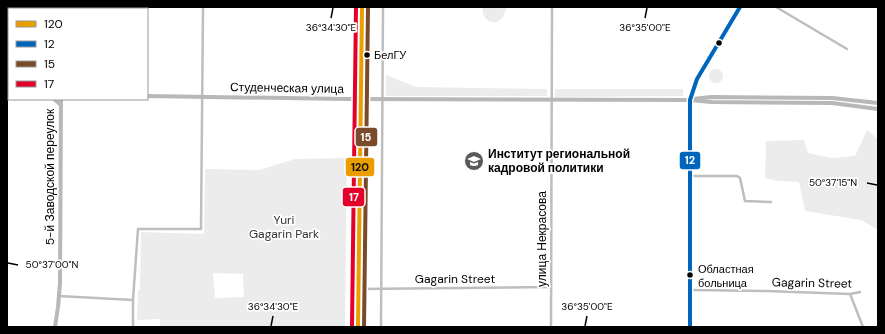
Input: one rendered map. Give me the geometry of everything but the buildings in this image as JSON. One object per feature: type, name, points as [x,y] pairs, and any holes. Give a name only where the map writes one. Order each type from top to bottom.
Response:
[{"type":"main road","points":[[358,327],[362,7]]},
{"type":"main road","points":[[690,327],[690,100],[697,79],[740,7]]},
{"type":"main road","name":"Студенческая улица","points":[[148,96],[361,99],[690,100],[711,102],[832,104],[878,109]]},
{"type":"main road","name":"Студенческая улица","points":[[690,100],[711,97],[832,98],[878,103]]},
{"type":"main road","points":[[55,100],[61,105]]},
{"type":"main road","name":"5-й Заводской переулок","points":[[55,327],[59,296],[61,100]]},
{"type":"street","points":[[133,327],[133,300],[138,229],[201,229],[203,7]]},
{"type":"street","points":[[381,327],[383,7]]},
{"type":"street","name":"улица Некрасова","points":[[551,327],[552,7]]},
{"type":"street","points":[[776,7],[847,49]]},
{"type":"street","points":[[689,176],[737,176],[740,178],[745,201],[772,202]]},
{"type":"street","name":"Gagarin Street","points":[[359,289],[551,287]]},
{"type":"street","name":"Gagarin Street","points":[[691,290],[850,294],[860,292]]},
{"type":"street","points":[[850,294],[863,327]]},
{"type":"street","points":[[59,296],[133,300]]},
{"type":"green space","points":[[483,7],[507,7],[502,18],[498,21],[491,22],[485,18],[483,14]]},
{"type":"green space","points":[[716,69],[721,71],[723,76],[721,81],[716,83],[711,81],[709,76],[711,71]]},
{"type":"green space","points":[[386,75],[416,87],[547,89],[547,96],[386,96]]},
{"type":"green space","points":[[555,89],[683,89],[683,96],[555,97]]},
{"type":"green space","points":[[867,130],[878,139],[878,229],[861,220],[805,211],[799,182],[777,181],[765,178],[766,141],[804,140],[808,153],[831,158],[855,156]]},
{"type":"green space","name":"Yuri Gagarin Park","points":[[347,158],[345,327],[160,327],[160,319],[137,320],[138,291],[140,289],[141,232],[204,234],[205,169],[259,170],[295,159]],"holes":[[[213,273],[243,274],[244,297],[215,298]]]},
{"type":"transit line","name":"17","points":[[352,327],[356,7]]},
{"type":"transit line","name":"120","points":[[358,327],[362,7]]},
{"type":"transit line","name":"15","points":[[364,327],[368,7]]},
{"type":"transit line","name":"12","points":[[690,327],[690,100],[697,79],[740,7]]},
{"type":"place","name":"БелГУ","points":[[367,55]]},
{"type":"place","name":"Институт региональной кадровой политики","points":[[474,161]]},
{"type":"place","name":"Областная больница","points":[[690,275]]}]
